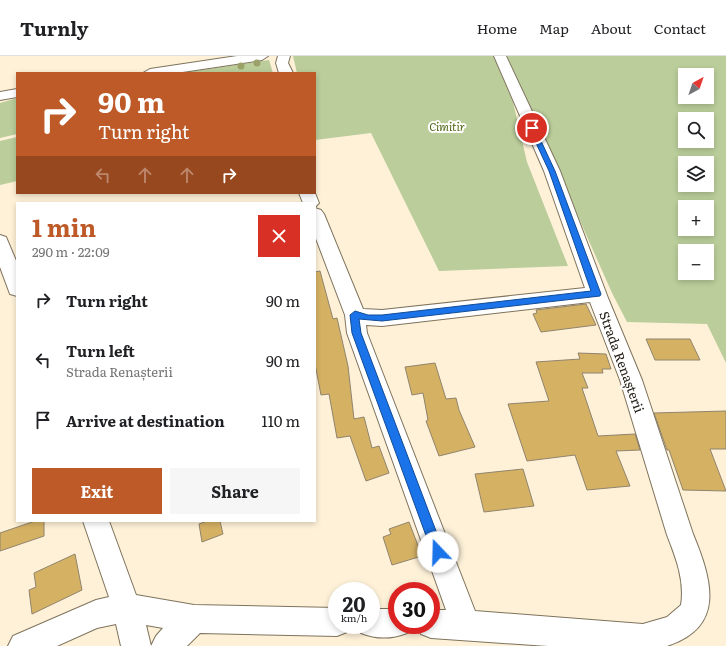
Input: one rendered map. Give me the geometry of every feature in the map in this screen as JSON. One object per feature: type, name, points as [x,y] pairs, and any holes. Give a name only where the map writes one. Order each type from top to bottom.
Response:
[{"type":"street","points":[[157,72],[262,56]]},
{"type":"street","points":[[284,56],[282,63],[286,72]]},
{"type":"street","name":"Strada Renașterii","points":[[500,56],[552,171],[597,294],[631,380],[680,535],[689,557],[697,591],[694,613],[675,629],[644,642]]},
{"type":"street","points":[[0,96],[16,93]]},
{"type":"street","points":[[316,217],[355,315],[357,333],[466,625]]},
{"type":"street","points":[[0,241],[16,287]]},
{"type":"street","points":[[355,315],[368,318],[382,318],[597,294]]},
{"type":"street","points":[[96,522],[127,608],[136,646]]},
{"type":"street","points":[[23,646],[96,614],[127,608],[194,619],[328,622]]},
{"type":"street","points":[[166,646],[194,619]]},
{"type":"street","points":[[440,624],[466,625],[644,642]]},
{"type":"green space","name":"Cimitir","points":[[293,56],[493,56],[513,102],[527,162],[568,266],[439,271],[371,133],[316,140],[316,72],[297,72]]},
{"type":"green space","points":[[507,56],[726,56],[726,363],[707,324],[627,322],[612,293]]},
{"type":"green space","points":[[269,60],[273,72],[188,72]]},
{"type":"green space","points":[[16,98],[16,134],[0,138],[0,103]]},
{"type":"green space","points":[[16,137],[16,181],[0,185],[0,141]]},
{"type":"building","points":[[320,271],[333,319],[337,318],[348,366],[354,419],[364,417],[372,448],[379,446],[389,473],[366,481],[350,436],[337,438],[329,394],[321,395],[316,369],[316,272]]},
{"type":"building","points":[[586,304],[596,325],[541,332],[533,314],[537,313],[536,310]]},
{"type":"building","points":[[646,339],[690,339],[700,360],[655,360]]},
{"type":"building","points":[[578,353],[606,354],[611,369],[602,369],[603,373],[582,373],[588,388],[582,388],[598,436],[635,434],[640,450],[616,451],[630,486],[587,490],[575,455],[527,461],[508,404],[549,401],[536,362],[580,359]]},
{"type":"building","points":[[435,363],[446,399],[456,398],[459,410],[475,447],[439,456],[426,421],[428,420],[423,393],[412,395],[405,367]]},
{"type":"building","points":[[726,411],[726,449],[710,449],[726,491],[683,490],[654,413]]},
{"type":"building","points":[[523,469],[534,506],[484,512],[475,474]]},
{"type":"building","points":[[32,522],[44,522],[44,536],[0,551],[0,533]]},
{"type":"building","points":[[204,522],[220,522],[223,534],[202,542],[199,524]]},
{"type":"building","points":[[409,522],[422,556],[392,565],[383,537],[391,534],[389,529]]},
{"type":"building","points":[[75,554],[82,590],[32,614],[29,590],[36,587],[34,573]]},
{"type":"route","points":[[438,552],[357,333],[355,315],[368,318],[382,318],[597,294],[552,171],[532,128]]}]
